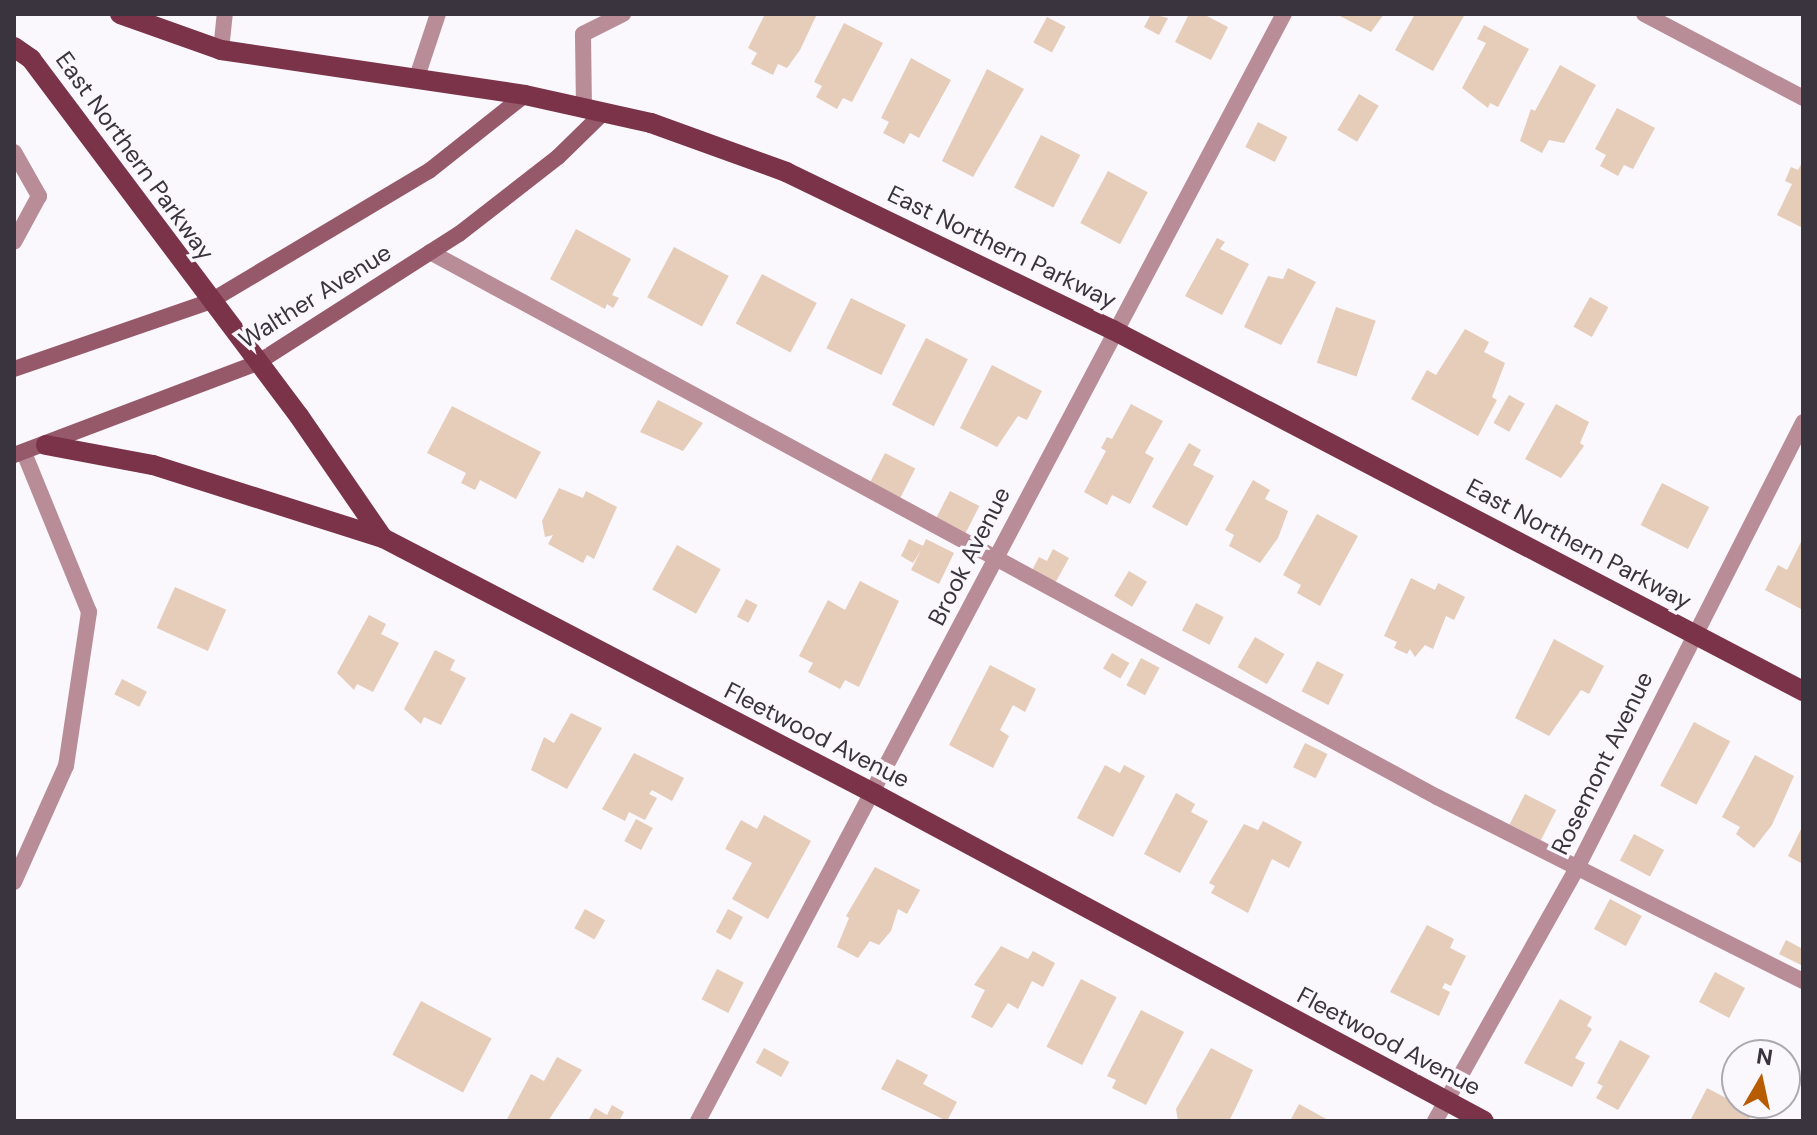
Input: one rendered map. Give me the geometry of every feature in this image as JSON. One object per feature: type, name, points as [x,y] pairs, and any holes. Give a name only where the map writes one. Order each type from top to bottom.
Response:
[{"type":"main road","name":"East Northern Parkway","points":[[120,14],[221,50],[525,95],[651,123],[786,172],[1113,330],[1803,691]]},
{"type":"main road","name":"East Northern Parkway","points":[[14,47],[31,59],[209,302]]},
{"type":"main road","name":"Walther Avenue","points":[[14,369],[209,302],[429,171],[525,95]]},
{"type":"main road","name":"Walther Avenue","points":[[19,454],[257,363],[430,252],[558,157],[594,110]]},
{"type":"main road","name":"Fleetwood Avenue","points":[[209,302],[257,363],[383,538],[875,794],[1484,1121]]},
{"type":"main road","points":[[46,445],[153,465],[383,538]]},
{"type":"street","points":[[221,50],[225,14]]},
{"type":"street","points":[[416,80],[438,14]]},
{"type":"street","points":[[594,110],[583,34],[623,14]]},
{"type":"street","name":"Brook Avenue","points":[[698,1121],[875,794],[1113,330],[1284,14]]},
{"type":"street","points":[[1644,14],[1803,98]]},
{"type":"street","points":[[14,152],[39,196],[14,242]]},
{"type":"street","points":[[430,252],[996,555],[1437,797],[1803,981]]},
{"type":"street","name":"Rosemont Avenue","points":[[1435,1121],[1577,868],[1692,632],[1803,422]]},
{"type":"street","points":[[14,882],[66,766],[89,612],[19,454]]},
{"type":"building","points":[[765,14],[817,14],[800,50],[787,68],[778,64],[773,75],[751,64],[757,53],[748,48]]},
{"type":"building","points":[[1151,14],[1168,18],[1159,35],[1144,27]]},
{"type":"building","points":[[1189,14],[1203,14],[1228,27],[1211,60],[1175,42]]},
{"type":"building","points":[[1336,14],[1384,14],[1371,32]]},
{"type":"building","points":[[1415,14],[1465,14],[1433,71],[1395,50]]},
{"type":"building","points":[[1047,17],[1066,27],[1052,52],[1033,43]]},
{"type":"building","points":[[844,23],[883,43],[852,102],[843,98],[837,109],[816,97],[822,86],[814,82]]},
{"type":"building","points":[[1484,25],[1529,49],[1498,107],[1490,103],[1488,108],[1462,88],[1486,43],[1477,39]]},
{"type":"building","points":[[911,58],[951,80],[919,138],[910,133],[904,144],[883,133],[889,122],[881,118]]},
{"type":"building","points":[[1560,65],[1596,85],[1564,143],[1549,140],[1542,153],[1520,141],[1531,109],[1535,111]]},
{"type":"building","points":[[987,69],[1024,89],[973,177],[942,161]]},
{"type":"building","points":[[1359,94],[1379,106],[1357,142],[1337,130]]},
{"type":"building","points":[[1617,108],[1655,128],[1633,169],[1624,165],[1618,176],[1600,166],[1606,155],[1595,149]]},
{"type":"building","points":[[1258,122],[1287,137],[1275,162],[1245,147]]},
{"type":"building","points":[[1041,135],[1080,155],[1053,208],[1014,188]]},
{"type":"building","points":[[1803,161],[1803,228],[1777,215],[1792,184],[1785,181],[1791,167],[1798,170]]},
{"type":"building","points":[[1108,171],[1148,192],[1120,244],[1080,223]]},
{"type":"building","points":[[576,229],[631,259],[612,295],[619,298],[613,308],[607,304],[605,309],[550,279]]},
{"type":"building","points":[[1217,238],[1225,242],[1220,249],[1249,264],[1222,315],[1185,296]]},
{"type":"building","points":[[674,247],[729,276],[702,326],[647,297]]},
{"type":"building","points":[[1288,268],[1316,282],[1281,345],[1244,327],[1268,276],[1283,279]]},
{"type":"building","points":[[762,274],[817,303],[790,353],[736,323]]},
{"type":"building","points":[[1590,297],[1608,307],[1592,337],[1574,327]]},
{"type":"building","points":[[851,298],[906,325],[881,375],[826,348]]},
{"type":"building","points":[[1336,307],[1376,321],[1357,376],[1317,363]]},
{"type":"building","points":[[1465,329],[1489,342],[1484,352],[1505,363],[1492,397],[1497,400],[1478,436],[1411,399],[1427,370],[1436,375]]},
{"type":"building","points":[[926,338],[968,359],[934,426],[892,405]]},
{"type":"building","points":[[992,365],[1042,391],[1027,420],[1018,416],[997,447],[960,428]]},
{"type":"building","points":[[1509,395],[1525,404],[1509,432],[1493,423]]},
{"type":"building","points":[[658,400],[703,423],[683,451],[640,432]]},
{"type":"building","points":[[1131,404],[1163,421],[1145,453],[1154,458],[1130,504],[1112,495],[1107,505],[1084,492],[1106,451],[1101,448],[1107,437],[1112,439]]},
{"type":"building","points":[[1556,404],[1589,422],[1580,443],[1584,446],[1561,478],[1525,459]]},
{"type":"building","points":[[452,406],[541,452],[516,499],[480,480],[475,490],[461,483],[466,473],[427,453]]},
{"type":"building","points":[[1189,443],[1201,450],[1193,465],[1214,476],[1187,526],[1152,507]]},
{"type":"building","points":[[885,453],[915,468],[899,500],[869,484]]},
{"type":"building","points":[[1253,480],[1270,490],[1265,499],[1288,511],[1278,538],[1260,563],[1229,546],[1234,535],[1225,530]]},
{"type":"building","points":[[1662,483],[1709,507],[1688,549],[1641,525]]},
{"type":"building","points":[[559,488],[583,498],[586,491],[617,507],[594,559],[587,555],[583,563],[548,544],[553,535],[545,537],[542,521]]},
{"type":"building","points":[[950,491],[979,506],[965,534],[936,519]]},
{"type":"building","points":[[1317,514],[1358,536],[1320,606],[1297,593],[1301,585],[1283,575]]},
{"type":"building","points":[[1803,538],[1803,610],[1765,590],[1778,565],[1787,570]]},
{"type":"building","points":[[909,539],[923,546],[926,539],[954,553],[939,584],[911,570],[921,550],[913,563],[901,556]]},
{"type":"building","points":[[677,545],[721,569],[696,614],[652,590]]},
{"type":"building","points":[[1053,549],[1069,558],[1054,585],[1031,572],[1039,557],[1047,561]]},
{"type":"building","points":[[1129,571],[1147,582],[1132,607],[1114,596]]},
{"type":"building","points":[[1411,578],[1435,590],[1438,583],[1465,597],[1454,620],[1446,616],[1433,649],[1425,645],[1415,657],[1410,649],[1407,654],[1394,648],[1397,642],[1384,636]]},
{"type":"building","points":[[860,581],[899,601],[859,687],[845,680],[840,689],[808,672],[813,663],[799,656],[828,600],[845,610]]},
{"type":"building","points":[[175,587],[226,610],[208,651],[157,628]]},
{"type":"building","points":[[746,599],[758,605],[749,623],[737,617]]},
{"type":"building","points":[[1196,603],[1224,617],[1210,645],[1182,631]]},
{"type":"building","points":[[369,615],[386,624],[381,634],[399,643],[373,692],[357,684],[354,690],[337,673]]},
{"type":"building","points":[[1255,637],[1284,654],[1267,684],[1238,667]]},
{"type":"building","points":[[1554,639],[1604,666],[1589,694],[1581,690],[1549,736],[1515,718]]},
{"type":"building","points":[[435,650],[455,660],[450,670],[466,678],[441,725],[424,717],[421,724],[404,709]]},
{"type":"building","points":[[1112,653],[1129,663],[1120,679],[1103,669]]},
{"type":"building","points":[[1141,658],[1160,668],[1145,695],[1126,685]]},
{"type":"building","points":[[1317,661],[1344,675],[1328,705],[1302,691]]},
{"type":"building","points":[[990,665],[1036,689],[1025,712],[1013,705],[1000,730],[1009,736],[993,768],[949,745]]},
{"type":"building","points":[[122,679],[147,692],[139,707],[114,694]]},
{"type":"building","points":[[571,713],[602,728],[567,789],[531,770],[544,737],[554,743]]},
{"type":"building","points":[[1694,722],[1730,741],[1696,805],[1660,786]]},
{"type":"building","points":[[1305,743],[1327,754],[1316,778],[1293,767]]},
{"type":"building","points":[[634,753],[684,778],[672,801],[652,790],[649,794],[657,798],[645,820],[629,812],[625,821],[602,809]]},
{"type":"building","points":[[1755,755],[1794,776],[1772,825],[1754,848],[1736,834],[1740,827],[1722,817]]},
{"type":"building","points":[[1105,765],[1120,773],[1124,765],[1145,776],[1113,837],[1077,818]]},
{"type":"building","points":[[1176,793],[1195,804],[1191,812],[1208,821],[1180,873],[1144,854]]},
{"type":"building","points":[[1525,794],[1556,810],[1541,840],[1510,824]]},
{"type":"building","points":[[764,815],[811,841],[768,919],[732,899],[752,863],[725,849],[741,820],[757,829]]},
{"type":"building","points":[[636,819],[653,828],[641,850],[624,841]]},
{"type":"building","points":[[1263,821],[1302,842],[1289,868],[1272,859],[1248,913],[1211,893],[1215,886],[1209,883],[1244,824],[1258,830]]},
{"type":"building","points":[[1803,825],[1803,864],[1788,856]]},
{"type":"building","points":[[1634,834],[1664,850],[1650,876],[1620,860]]},
{"type":"building","points":[[875,867],[920,890],[907,914],[898,909],[891,931],[879,945],[870,941],[858,958],[837,947],[849,918],[846,916]]},
{"type":"building","points":[[1610,899],[1642,916],[1626,946],[1594,929]]},
{"type":"building","points":[[585,909],[605,920],[594,939],[574,928]]},
{"type":"building","points":[[728,909],[743,917],[731,940],[716,932]]},
{"type":"building","points":[[1427,925],[1454,939],[1450,948],[1466,956],[1451,986],[1445,983],[1442,988],[1450,992],[1439,1016],[1390,992]]},
{"type":"building","points":[[1786,940],[1803,949],[1801,965],[1779,954]]},
{"type":"building","points":[[1001,946],[1028,959],[1033,951],[1055,963],[1043,987],[1032,981],[1018,1009],[1008,1003],[992,1028],[971,1017],[985,990],[974,985]]},
{"type":"building","points":[[717,969],[744,983],[728,1013],[702,999]]},
{"type":"building","points":[[1715,972],[1745,988],[1729,1018],[1699,1002]]},
{"type":"building","points":[[1081,979],[1117,997],[1082,1065],[1046,1047]]},
{"type":"building","points":[[1560,999],[1592,1017],[1587,1026],[1592,1029],[1575,1058],[1585,1063],[1572,1087],[1524,1063]]},
{"type":"building","points":[[421,1001],[492,1039],[463,1092],[392,1055]]},
{"type":"building","points":[[1141,1010],[1184,1032],[1146,1105],[1112,1088],[1116,1080],[1107,1076]]},
{"type":"building","points":[[1620,1040],[1650,1056],[1618,1110],[1596,1098],[1603,1086],[1597,1083]]},
{"type":"building","points":[[764,1048],[789,1062],[781,1077],[756,1063]]},
{"type":"building","points":[[1211,1048],[1253,1070],[1229,1121],[1178,1121],[1176,1109]]},
{"type":"building","points":[[557,1057],[582,1070],[548,1121],[507,1119],[531,1074],[544,1081]]},
{"type":"building","points":[[897,1059],[928,1075],[923,1084],[957,1102],[947,1121],[881,1089]]},
{"type":"building","points":[[1707,1088],[1721,1095],[1721,1119],[1749,1119],[1748,1121],[1690,1121]]},
{"type":"building","points":[[1299,1104],[1330,1121],[1290,1121]]},
{"type":"building","points":[[612,1105],[624,1112],[619,1121],[588,1121],[595,1108],[607,1115]]}]
